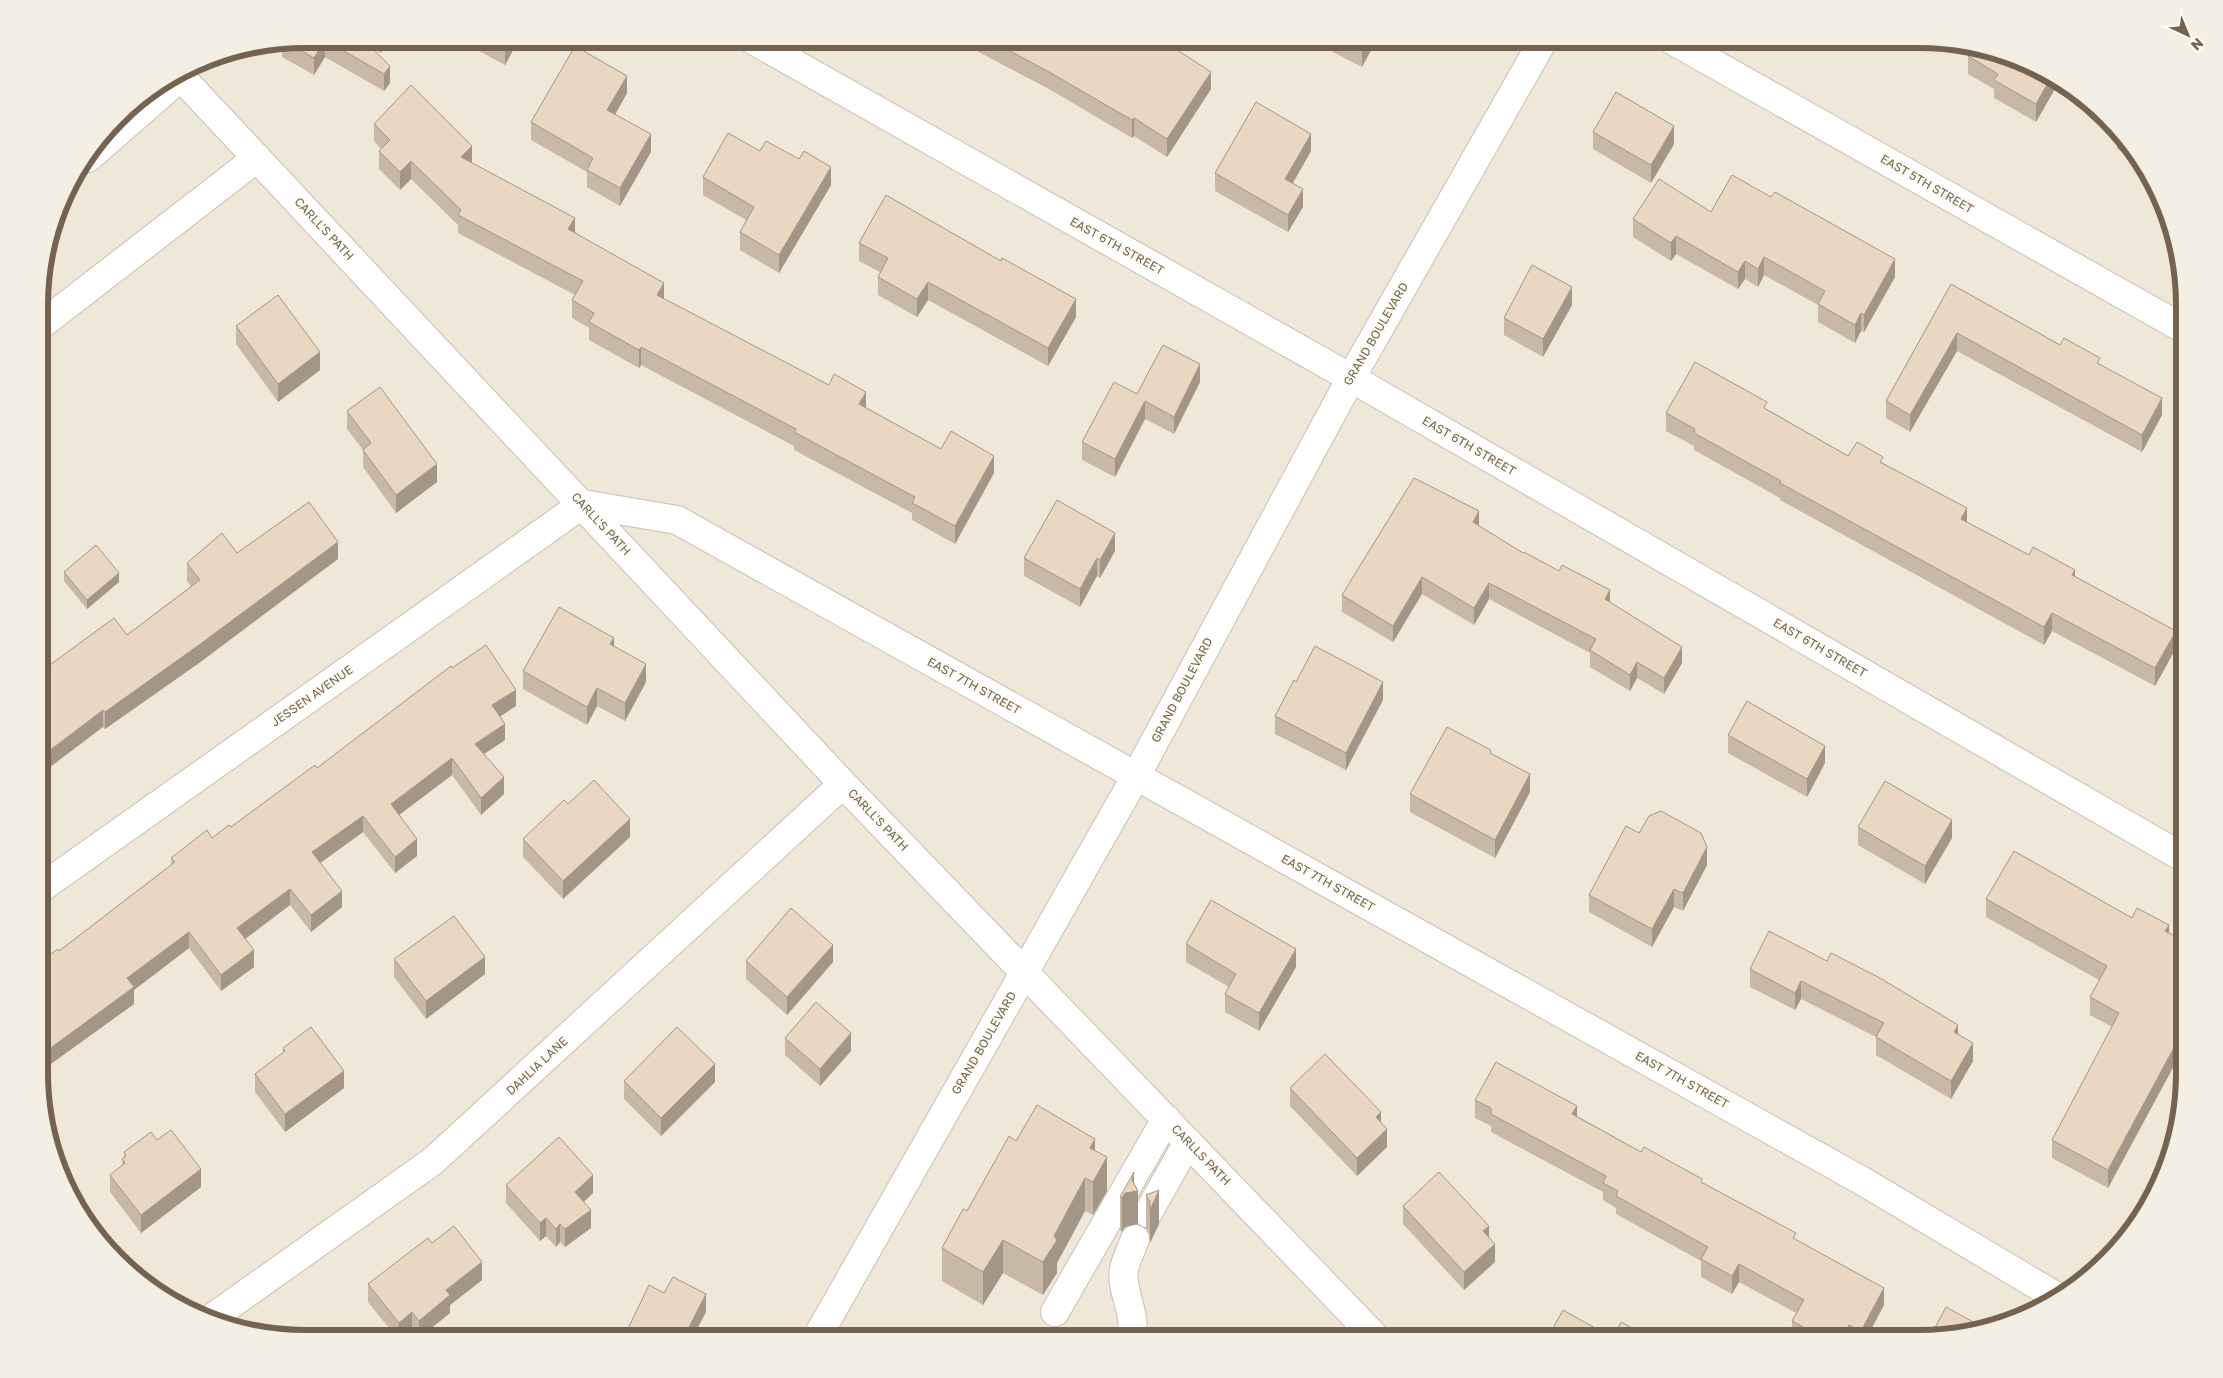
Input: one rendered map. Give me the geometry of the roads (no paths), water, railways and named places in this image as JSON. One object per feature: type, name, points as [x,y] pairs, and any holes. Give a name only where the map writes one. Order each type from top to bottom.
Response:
[{"type":"street","name":"EAST 6TH STREET","points":[[767,48],[1351,378],[2176,853]]},
{"type":"street","name":"GRAND BOULEVARD","points":[[821,1330],[1136,776],[1351,378],[1539,48]]},
{"type":"street","name":"EAST 5TH STREET","points":[[1686,48],[2176,325]]},
{"type":"street","name":"CARLL'S PATH","points":[[183,78],[843,784],[1025,972]]},
{"type":"street","points":[[105,142],[163,90]]},
{"type":"street","points":[[48,320],[257,158]]},
{"type":"street","name":"EAST 7TH STREET","points":[[583,504],[677,520],[1864,1182],[2051,1294]]},
{"type":"street","name":"JESSEN AVENUE","points":[[48,883],[583,504]]},
{"type":"street","name":"DAHLIA LANE","points":[[216,1315],[433,1161],[843,784]]},
{"type":"street","name":"CARLLS PATH","points":[[1025,972],[1368,1330]]},
{"type":"street","points":[[1056,1312],[1166,1119]]},
{"type":"street","points":[[1148,1213],[1188,1142]]},
{"type":"street","points":[[1132,1330],[1134,1322],[1126,1294],[1124,1269],[1135,1239]]}]
